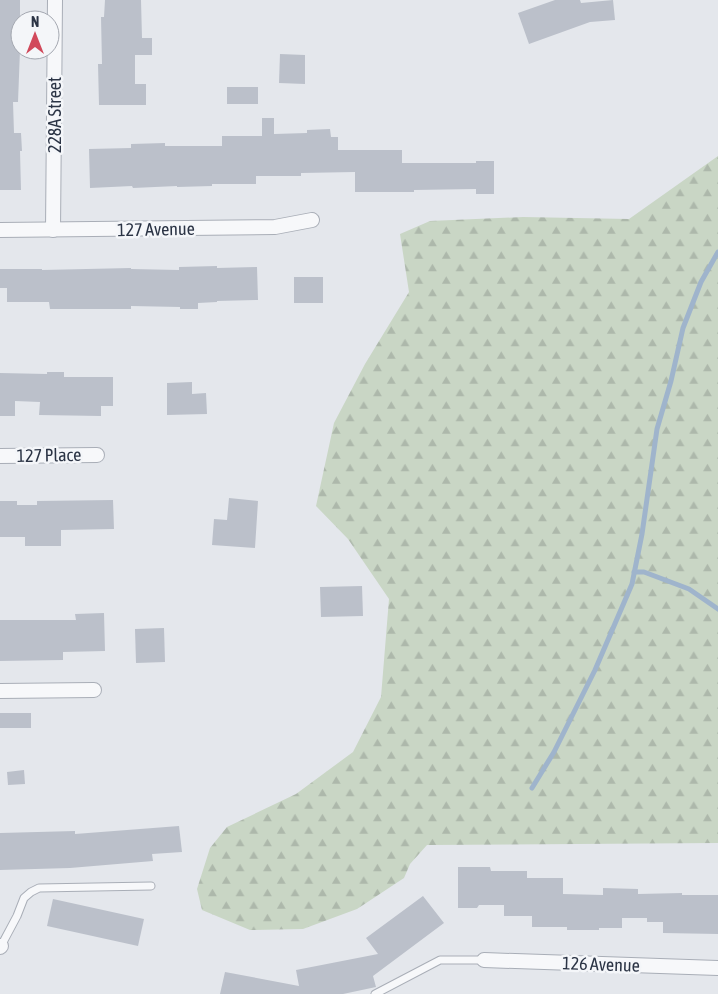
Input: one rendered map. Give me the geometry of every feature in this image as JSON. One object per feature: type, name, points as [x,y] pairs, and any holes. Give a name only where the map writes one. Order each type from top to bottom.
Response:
[{"type":"street","name":"228A Street","points":[[53,230],[55,0]]},
{"type":"street","name":"127 Avenue","points":[[0,230],[275,227],[312,220]]},
{"type":"street","name":"127 Place","points":[[0,456],[97,455]]},
{"type":"street","points":[[0,691],[94,690]]},
{"type":"street","name":"126 Avenue","points":[[484,960],[718,968]]},
{"type":"lane","points":[[0,947],[17,916],[24,898],[30,892],[39,888],[151,886]]},
{"type":"lane","points":[[374,994],[440,960],[484,960]]},
{"type":"green space","points":[[718,156],[718,843],[427,845],[410,864],[404,878],[357,909],[303,929],[250,930],[202,910],[197,889],[210,848],[227,827],[296,794],[353,752],[381,697],[389,599],[348,539],[316,506],[334,423],[365,364],[409,292],[400,234],[430,221],[523,217],[629,219]]},
{"type":"building","points":[[0,0],[20,0],[20,10],[10,10],[10,60],[20,60],[18,102],[13,102],[14,133],[21,133],[21,190],[0,190]]},
{"type":"building","points":[[105,0],[141,0],[142,38],[152,38],[152,55],[135,55],[135,84],[146,84],[146,105],[99,105],[98,64],[102,64],[101,17],[104,17]]},
{"type":"building","points":[[555,0],[580,0],[581,3],[613,0],[615,20],[590,22],[529,44],[518,13]]},
{"type":"building","points":[[280,54],[305,55],[305,84],[279,83]]},
{"type":"building","points":[[227,87],[258,87],[258,104],[227,104]]},
{"type":"building","points":[[262,118],[274,118],[274,134],[307,133],[307,130],[330,129],[331,137],[338,137],[338,150],[402,150],[402,163],[476,163],[476,161],[494,161],[494,194],[476,194],[476,189],[355,192],[355,172],[301,173],[301,176],[256,176],[256,184],[90,188],[89,149],[131,148],[131,144],[165,143],[165,146],[222,146],[222,136],[262,136]]},
{"type":"building","points":[[217,266],[217,268],[257,267],[258,300],[198,303],[198,309],[131,306],[131,309],[50,309],[49,302],[7,302],[7,288],[0,288],[0,269],[131,268],[179,270],[179,267]]},
{"type":"building","points":[[294,277],[323,277],[323,303],[294,303]]},
{"type":"building","points":[[47,372],[64,372],[64,377],[113,377],[113,406],[101,406],[101,416],[39,415],[40,402],[15,401],[15,416],[0,416],[0,373],[47,374]]},
{"type":"building","points":[[192,382],[192,394],[206,393],[207,414],[167,415],[167,383]]},
{"type":"building","points":[[229,498],[258,501],[255,548],[212,545],[214,519],[227,520]]},
{"type":"building","points":[[113,500],[114,529],[61,530],[61,546],[25,546],[25,537],[0,537],[0,501],[17,501],[17,505],[37,505],[37,501]]},
{"type":"building","points":[[362,586],[363,616],[321,617],[320,587]]},
{"type":"building","points":[[104,613],[105,651],[63,652],[63,660],[0,661],[0,620],[76,620],[75,614]]},
{"type":"building","points":[[164,628],[165,662],[136,663],[135,629]]},
{"type":"building","points":[[0,713],[31,713],[31,728],[0,728]]},
{"type":"building","points":[[24,770],[25,784],[8,785],[7,772]]},
{"type":"building","points":[[179,826],[182,852],[152,854],[153,861],[70,868],[0,870],[0,833],[75,831],[75,834]]},
{"type":"building","points":[[458,867],[490,867],[491,871],[527,871],[527,878],[563,878],[563,894],[603,895],[603,888],[638,889],[638,894],[682,893],[682,895],[718,895],[718,934],[663,933],[663,922],[647,922],[647,918],[622,918],[622,928],[599,928],[599,930],[567,930],[567,927],[532,927],[532,916],[504,916],[504,905],[479,905],[477,908],[458,908]]},
{"type":"building","points":[[423,896],[444,923],[373,976],[376,987],[343,994],[220,994],[225,972],[299,986],[296,970],[378,954],[366,938]]},
{"type":"building","points":[[53,899],[144,919],[138,946],[47,926]]},
{"type":"waterway","points":[[532,788],[554,752],[595,670],[632,584],[642,534],[657,429],[671,381],[683,328],[701,282],[718,252]]},
{"type":"waterway","points":[[634,572],[644,572],[689,589],[718,609]]}]
